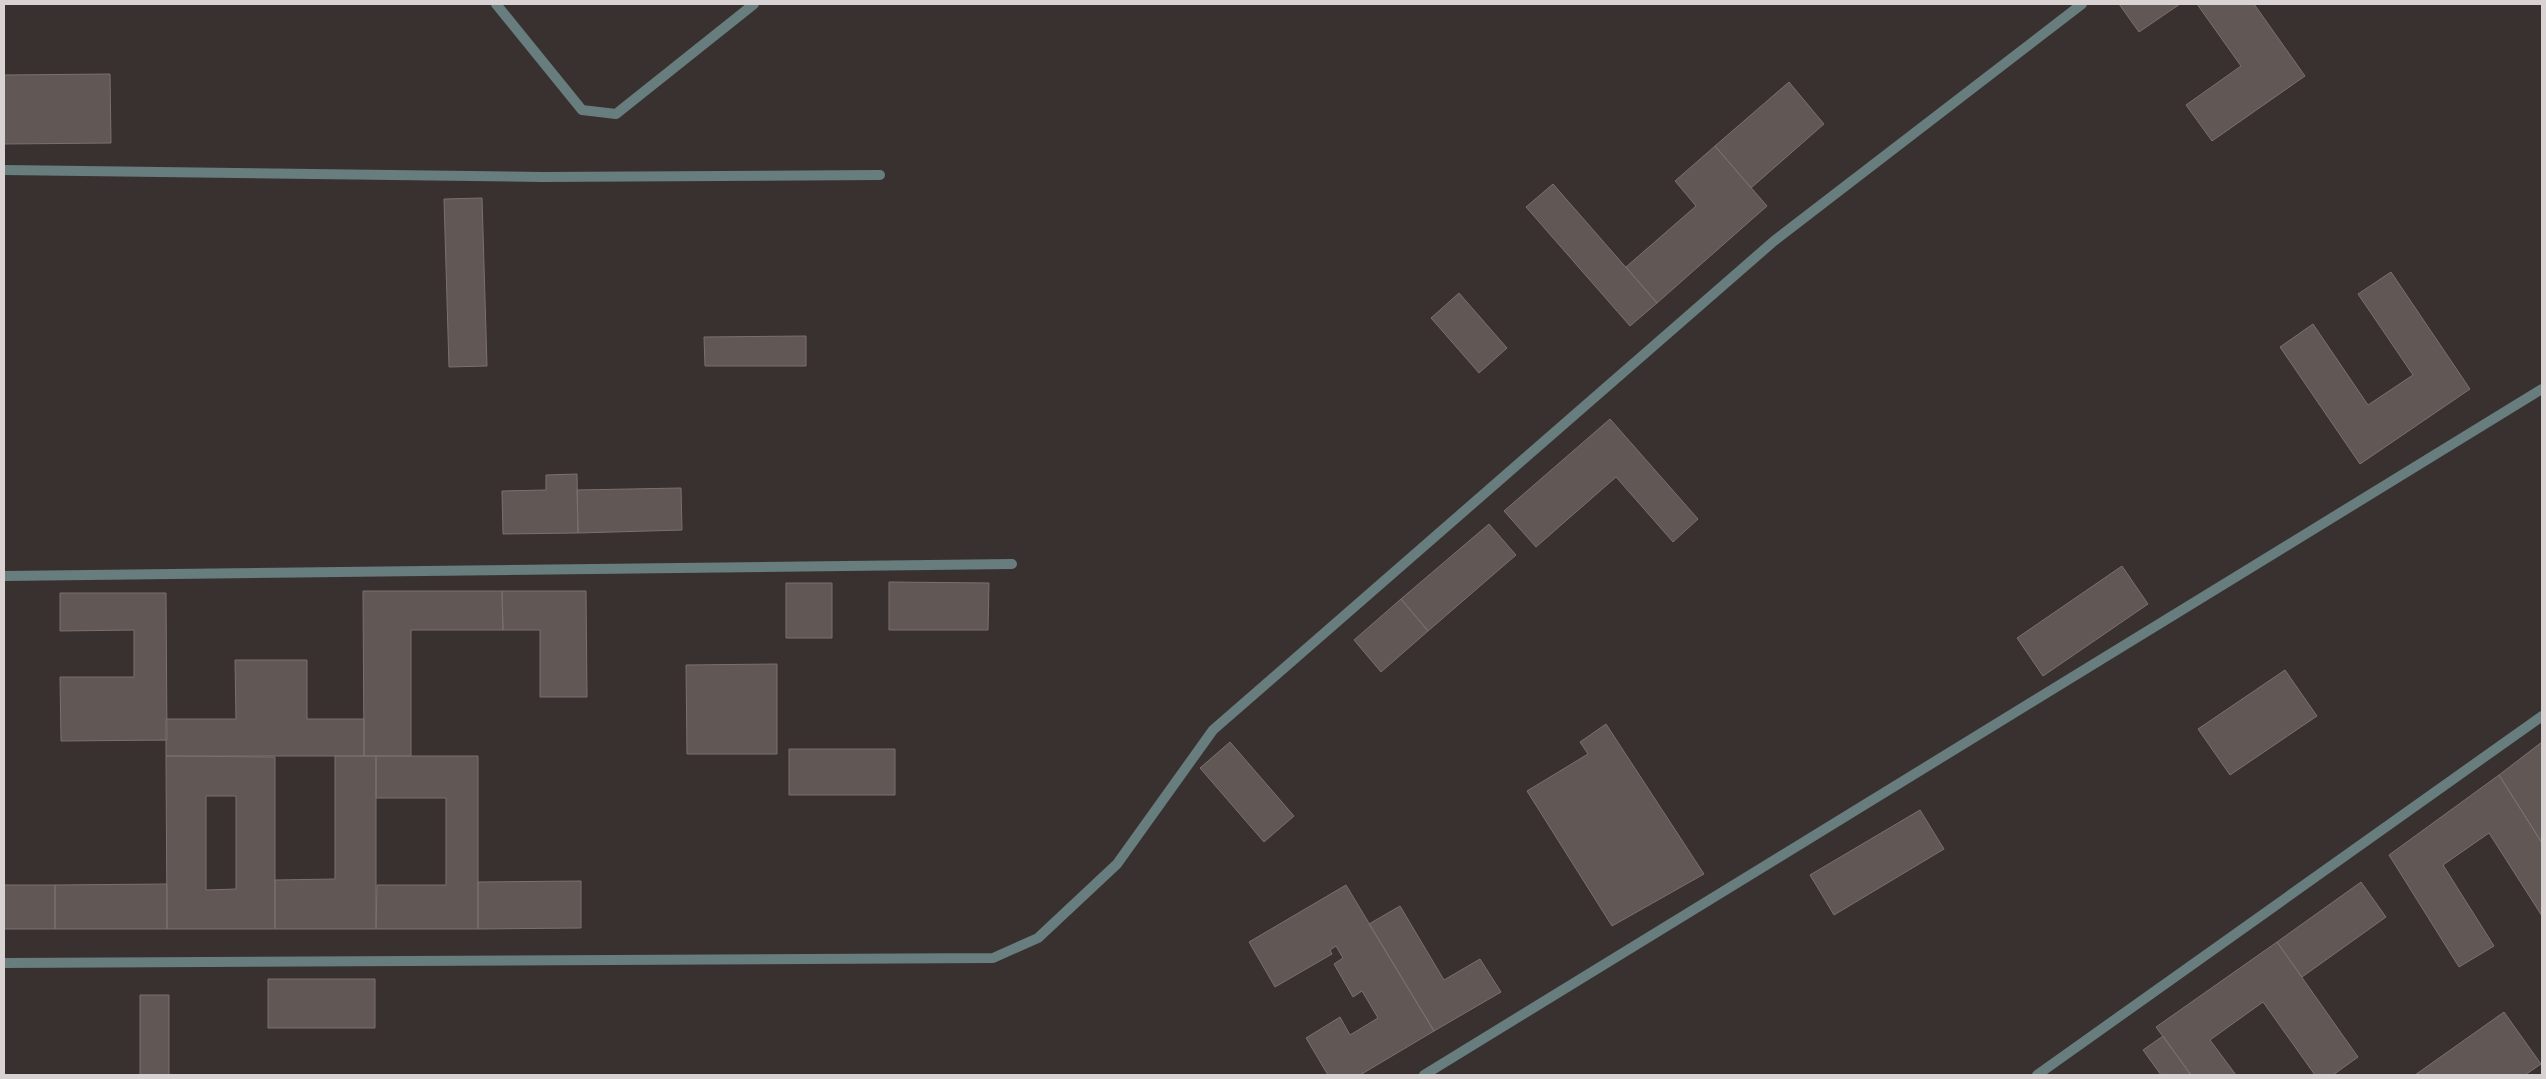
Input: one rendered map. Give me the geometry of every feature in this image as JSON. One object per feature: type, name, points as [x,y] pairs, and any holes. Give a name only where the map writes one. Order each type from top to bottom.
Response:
[{"type":"street","points":[[496,4],[582,110],[616,114],[754,4]]},
{"type":"street","points":[[4,963],[993,958],[1038,938],[1117,864],[1213,730],[1774,241],[2082,4]]},
{"type":"street","points":[[4,170],[542,178],[880,175]]},
{"type":"street","points":[[1424,1075],[2542,388]]},
{"type":"street","points":[[4,576],[1012,564]]},
{"type":"street","points":[[2037,1075],[2542,716]]},
{"type":"building","points":[[2119,4],[2180,4],[2139,32]]},
{"type":"building","points":[[2197,4],[2254,4],[2305,76],[2212,141],[2186,105],[2241,66]]},
{"type":"building","points":[[110,74],[111,143],[4,144],[4,75]]},
{"type":"building","points":[[1789,82],[1824,124],[1751,188],[1715,146]]},
{"type":"building","points":[[1715,146],[1767,206],[1657,303],[1626,267],[1696,206],[1675,181]]},
{"type":"building","points":[[1553,184],[1657,303],[1630,326],[1526,207]]},
{"type":"building","points":[[482,198],[487,366],[449,367],[444,199]]},
{"type":"building","points":[[2391,272],[2470,389],[2360,464],[2280,347],[2313,324],[2368,405],[2413,375],[2358,294]]},
{"type":"building","points":[[1459,293],[1507,348],[1479,373],[1431,318]]},
{"type":"building","points":[[806,336],[806,366],[705,366],[704,337]]},
{"type":"building","points":[[1610,419],[1698,519],[1673,542],[1616,477],[1536,547],[1504,511]]},
{"type":"building","points":[[577,474],[578,533],[503,534],[502,491],[546,490],[546,475]]},
{"type":"building","points":[[681,488],[682,530],[578,533],[577,490]]},
{"type":"building","points":[[1489,524],[1516,555],[1428,631],[1401,599]]},
{"type":"building","points":[[2122,566],[2148,604],[2043,676],[2017,638]]},
{"type":"building","points":[[889,582],[989,583],[988,630],[889,630]]},
{"type":"building","points":[[786,583],[832,583],[832,638],[786,638]]},
{"type":"building","points":[[363,591],[502,591],[503,630],[411,630],[411,756],[364,756]]},
{"type":"building","points":[[502,591],[586,591],[587,697],[540,697],[540,630],[503,630]]},
{"type":"building","points":[[60,593],[166,593],[167,740],[61,741],[60,677],[134,677],[134,630],[60,631]]},
{"type":"building","points":[[1401,599],[1428,631],[1381,672],[1354,640]]},
{"type":"building","points":[[235,660],[307,660],[307,719],[364,719],[364,756],[166,756],[166,719],[236,719]]},
{"type":"building","points":[[777,664],[777,754],[687,754],[686,665]]},
{"type":"building","points":[[2285,670],[2317,716],[2230,775],[2198,729]]},
{"type":"building","points":[[1606,724],[1704,874],[1612,926],[1527,791],[1588,754],[1580,742]]},
{"type":"building","points":[[1230,742],[1294,816],[1264,842],[1200,768]]},
{"type":"building","points":[[2542,742],[2542,843],[2499,775]]},
{"type":"building","points":[[789,749],[895,749],[895,795],[789,795]]},
{"type":"building","points":[[166,756],[275,757],[275,929],[167,929]],"holes":[[[206,796],[236,796],[236,889],[206,890]]]},
{"type":"building","points":[[335,756],[376,756],[376,929],[275,929],[275,880],[335,879]]},
{"type":"building","points":[[376,756],[478,756],[478,929],[376,929],[377,885],[446,885],[446,798],[376,798]]},
{"type":"building","points":[[2499,775],[2542,843],[2542,916],[2489,833],[2443,865],[2494,946],[2459,967],[2389,855]]},
{"type":"building","points":[[1920,810],[1944,849],[1834,915],[1810,875]]},
{"type":"building","points":[[581,881],[581,928],[478,929],[478,882]]},
{"type":"building","points":[[2361,882],[2386,917],[2302,977],[2277,942]]},
{"type":"building","points":[[167,884],[167,929],[55,929],[55,885]]},
{"type":"building","points":[[4,885],[55,885],[55,929],[4,929]]},
{"type":"building","points":[[1346,885],[1434,1031],[1360,1075],[1328,1075],[1306,1038],[1340,1017],[1350,1035],[1378,1018],[1362,991],[1353,997],[1334,964],[1343,958],[1336,946],[1330,950],[1332,954],[1275,987],[1249,942]]},
{"type":"building","points":[[1400,906],[1444,980],[1480,959],[1501,992],[1434,1031],[1369,924]]},
{"type":"building","points":[[2277,942],[2358,1057],[2333,1075],[2315,1075],[2263,1002],[2210,1040],[2236,1075],[2191,1075],[2156,1027]]},
{"type":"building","points":[[268,979],[375,979],[375,1028],[268,1028]]},
{"type":"building","points":[[140,995],[169,995],[169,1075],[140,1075]]},
{"type":"building","points":[[2504,1012],[2541,1064],[2525,1075],[2415,1075]]},
{"type":"building","points":[[2163,1036],[2191,1075],[2161,1075],[2143,1050]]}]
